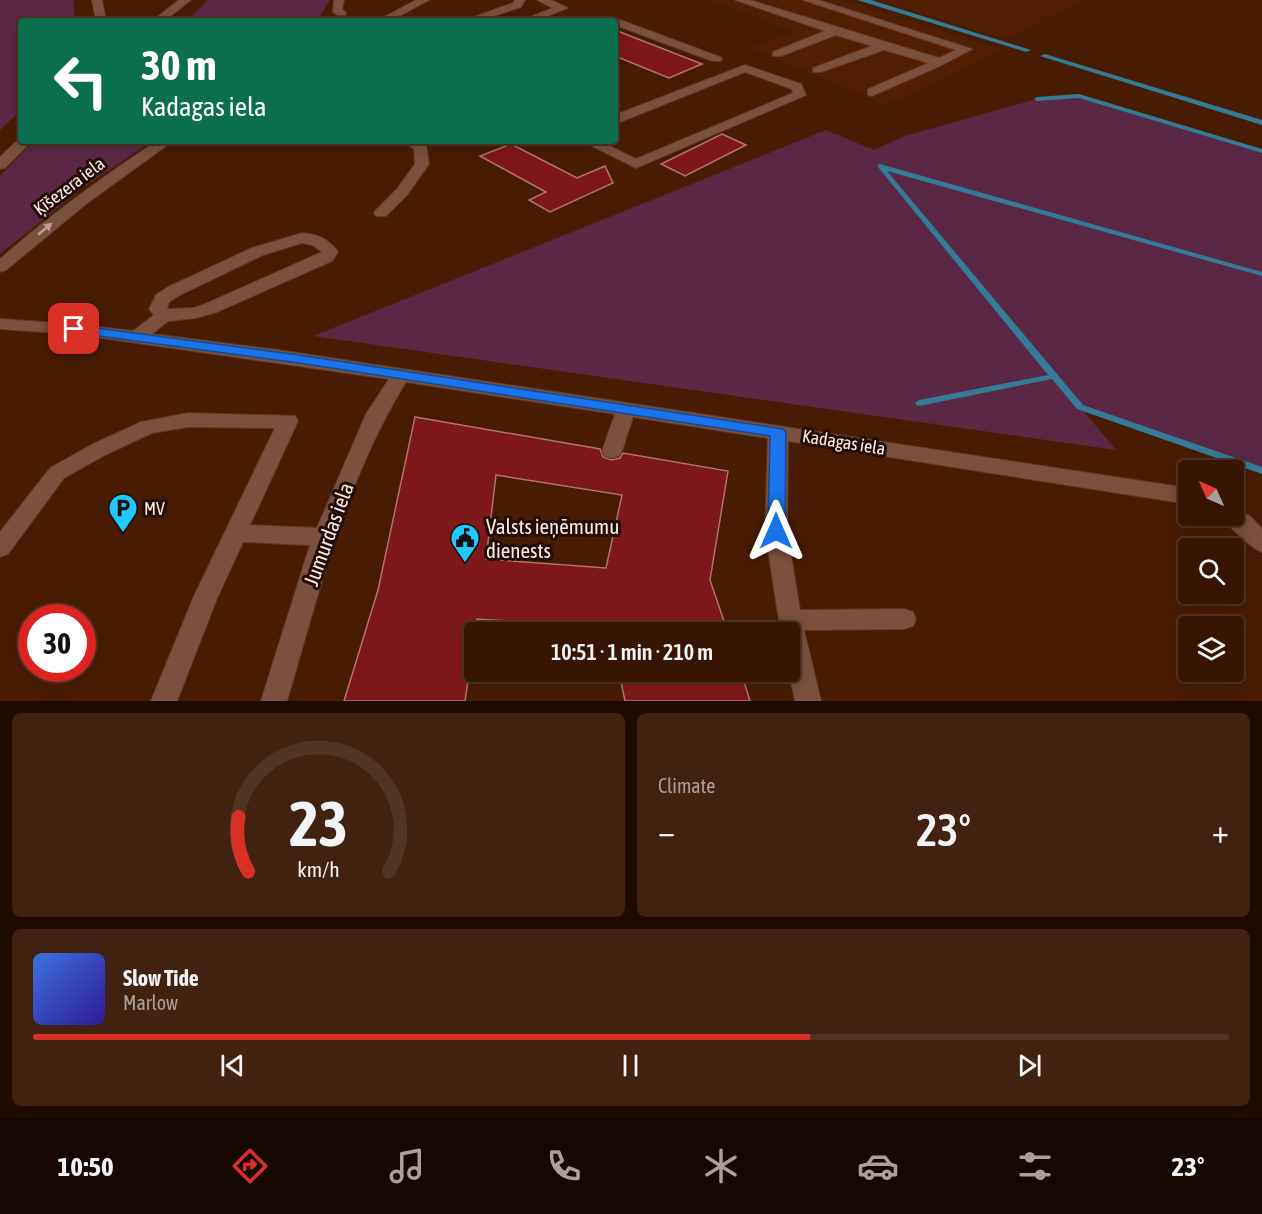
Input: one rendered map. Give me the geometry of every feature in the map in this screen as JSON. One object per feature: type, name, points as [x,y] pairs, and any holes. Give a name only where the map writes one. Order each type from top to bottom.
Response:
[{"type":"street","points":[[98,0],[101,18]]},
{"type":"street","points":[[161,18],[186,0]]},
{"type":"street","points":[[339,0],[338,10],[341,13]]},
{"type":"street","points":[[388,18],[424,0]]},
{"type":"street","points":[[477,18],[517,5],[520,0]]},
{"type":"street","points":[[534,18],[563,8],[542,0]]},
{"type":"street","points":[[740,0],[940,62]]},
{"type":"street","points":[[808,0],[966,49],[872,92]]},
{"type":"street","points":[[618,23],[716,59]]},
{"type":"street","points":[[777,54],[835,31]]},
{"type":"street","points":[[817,70],[883,46]]},
{"type":"street","points":[[595,144],[636,164],[800,95],[797,87],[745,68],[618,119]]},
{"type":"street","points":[[0,165],[22,144]]},
{"type":"street","name":"Ķīšezera iela","points":[[0,267],[64,213],[113,176],[161,144]]},
{"type":"street","points":[[381,213],[402,192],[422,164],[416,144]]},
{"type":"street","points":[[138,336],[163,316],[196,313],[211,308],[326,258],[330,252],[314,239],[302,238],[280,243],[174,291],[162,299],[158,309],[163,316]]},
{"type":"street","name":"Kadagas iela","points":[[0,324],[138,336],[1178,494]]},
{"type":"street","name":"Jumurdas iela","points":[[274,701],[324,537],[376,414],[400,376]]},
{"type":"street","points":[[612,451],[626,410]]},
{"type":"street","points":[[0,548],[57,473],[98,450],[148,427],[188,420],[288,421],[206,596],[164,701]]},
{"type":"street","points":[[778,432],[776,531],[790,620],[808,701]]},
{"type":"street","points":[[1244,526],[1262,543]]},
{"type":"street","points":[[236,533],[324,537]]},
{"type":"street","points":[[790,620],[904,619]]},
{"type":"shaded area","points":[[0,0],[73,0],[75,18],[18,18],[18,113],[0,130]]},
{"type":"shaded area","points":[[208,0],[330,0],[320,18],[190,18]]},
{"type":"shaded area","points":[[705,0],[842,0],[1002,50],[887,105],[751,48],[795,31]]},
{"type":"shaded area","points":[[877,0],[1085,0],[1053,16],[1040,18],[1041,21],[1005,39]]},
{"type":"shaded area","points":[[1079,96],[1262,151],[1262,471],[1244,465],[1244,460],[1230,460],[1081,408],[1116,450],[313,336],[826,130],[874,150],[905,136],[1037,99]]},
{"type":"shaded area","points":[[31,144],[148,144],[84,187],[0,254],[0,176]]},
{"type":"water","points":[[857,0],[871,0],[1031,50],[1026,52]]},
{"type":"water","points":[[1045,54],[1262,120],[1262,125],[1040,56]]},
{"type":"building","points":[[618,31],[702,64],[669,78],[618,57]]},
{"type":"building","points":[[722,134],[746,145],[685,176],[661,164]]},
{"type":"building","points":[[511,144],[577,178],[605,166],[613,183],[550,212],[529,200],[546,192],[480,156]]},
{"type":"building","name":"Valsts ieņēmumu dienests","points":[[415,417],[600,449],[603,457],[611,460],[620,458],[623,453],[728,471],[710,580],[724,622],[526,622],[477,619],[477,622],[464,622],[464,682],[468,682],[465,701],[344,701],[378,590]],"holes":[[[496,475],[622,495],[606,568],[486,559]]]},
{"type":"building","points":[[621,682],[744,682],[750,701],[625,701]]},
{"type":"waterway","points":[[1037,99],[1079,96],[1262,151]]},
{"type":"waterway","points":[[880,166],[1054,376]]},
{"type":"waterway","points":[[881,167],[1262,274]]},
{"type":"waterway","points":[[919,403],[1054,376]]},
{"type":"waterway","points":[[1054,376],[1080,407],[1262,471]]},
{"type":"place","name":"MV","points":[[123,534]]},
{"type":"place","name":"Valsts ieņēmumu dienests","points":[[465,564]]},
{"type":"route","points":[[74,329],[299,359],[778,432],[776,531]]}]
